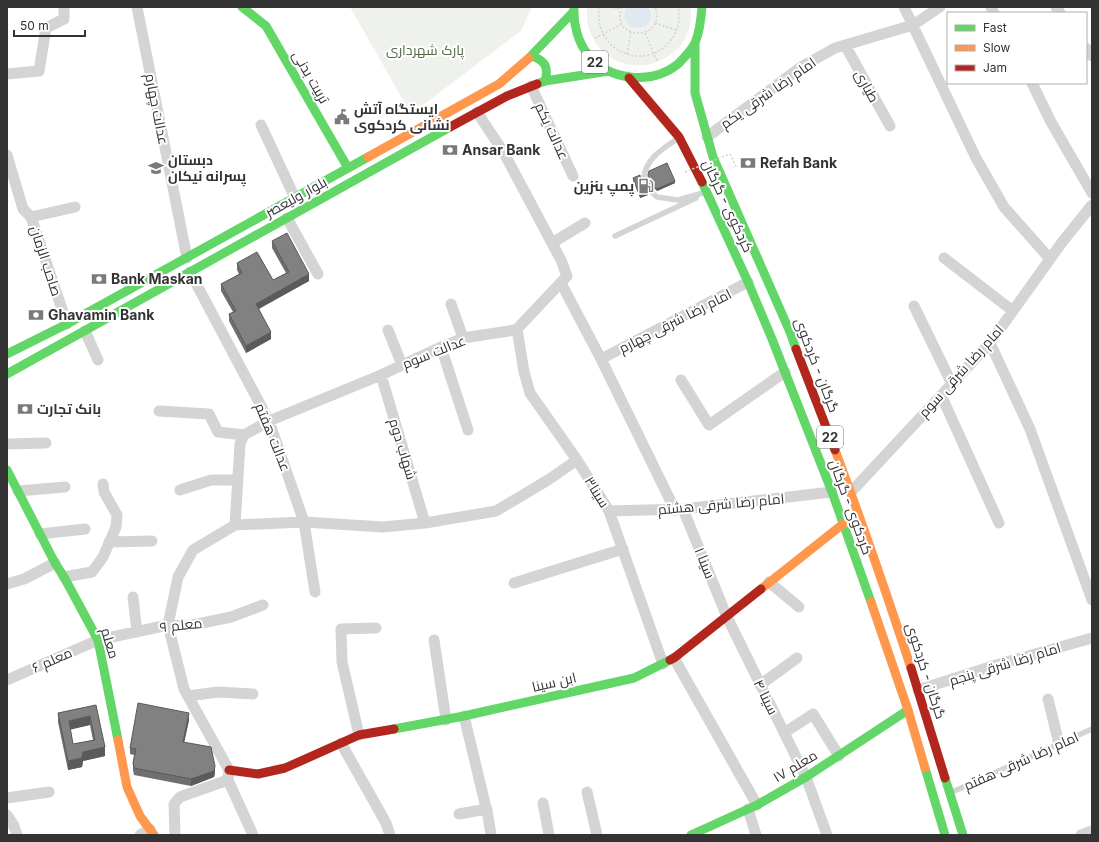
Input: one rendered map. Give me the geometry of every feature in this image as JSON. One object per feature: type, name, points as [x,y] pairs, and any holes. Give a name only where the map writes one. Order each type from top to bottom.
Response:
[{"type":"main road","name":"تربیت بدنی","points":[[242,7],[266,26],[348,168]]},
{"type":"main road","points":[[702,12],[710,7]]},
{"type":"main road","name":"بلوار ولیعصر","points":[[7,354],[67,324],[499,84],[531,56],[574,9]]},
{"type":"main road","name":"22","points":[[574,9],[576,29],[582,46],[598,65],[619,76],[641,79],[663,73],[682,62],[695,44],[700,31],[702,12]]},
{"type":"main road","name":"گرگان - کردکوی","points":[[695,44],[695,93],[713,157],[790,332],[851,492],[894,616],[963,835]]},
{"type":"main road","points":[[531,56],[537,57],[545,64],[547,70],[545,81]]},
{"type":"main road","name":"بلوار ولیعصر","points":[[7,374],[507,96],[545,81],[609,71]]},
{"type":"main road","name":"کردکوی - گرگان","points":[[629,78],[679,137],[696,169],[748,282],[786,372],[832,492],[908,710],[945,835]]},
{"type":"main road","name":"معلم","points":[[7,471],[55,563],[98,640],[127,787],[148,833]]},
{"type":"main road","name":"ابن سینا","points":[[229,775],[258,774],[285,768],[359,735],[446,720],[634,678],[674,658],[843,524]]},
{"type":"main road","name":"معلم ۱۷","points":[[691,835],[753,807],[806,777],[908,710]]},
{"type":"street","points":[[7,74],[39,71],[46,28],[64,19],[64,7]]},
{"type":"street","name":"عدالت چهارم","points":[[137,7],[187,258]]},
{"type":"street","points":[[904,7],[976,158],[1004,207],[1050,259]]},
{"type":"street","name":"امام رضا شرقی یکم","points":[[707,137],[801,67],[835,48],[913,25],[940,7]]},
{"type":"street","name":"طیاری","points":[[845,46],[890,126]]},
{"type":"street","points":[[1032,84],[1051,122],[1092,193]]},
{"type":"street","name":"عدالت یکم","points":[[531,86],[573,176]]},
{"type":"street","points":[[477,112],[504,153],[552,242],[567,276],[517,329]]},
{"type":"street","points":[[261,124],[295,198]]},
{"type":"street","name":"صاحب الزمان","points":[[7,155],[23,209],[31,217],[67,324]]},
{"type":"street","name":"امام رضا شرقی سوم","points":[[851,492],[990,343],[1050,259],[1092,205]]},
{"type":"street","points":[[31,217],[75,207]]},
{"type":"street","points":[[287,218],[318,274]]},
{"type":"street","points":[[552,242],[585,223]]},
{"type":"street","points":[[944,258],[1013,311]]},
{"type":"street","name":"عدالت هفتم","points":[[190,272],[269,421],[304,522],[315,592]]},
{"type":"street","name":"امام رضا شرقی چهارم","points":[[601,359],[748,282]]},
{"type":"street","name":"سینا ۱","points":[[561,283],[679,509],[727,616]]},
{"type":"street","points":[[451,304],[463,338]]},
{"type":"street","points":[[914,306],[952,384]]},
{"type":"street","name":"عدالت سوم","points":[[244,435],[269,421],[381,376],[463,338],[517,329]]},
{"type":"street","name":"سینا۳","points":[[517,329],[524,372],[530,393],[577,460],[609,511],[663,664]]},
{"type":"street","points":[[388,330],[402,365]]},
{"type":"street","points":[[85,331],[98,360]]},
{"type":"street","points":[[990,343],[1030,429],[1092,600]]},
{"type":"street","points":[[441,347],[468,430]]},
{"type":"street","points":[[680,380],[709,425],[786,372]]},
{"type":"street","name":"شهاب دوم","points":[[381,376],[425,524]]},
{"type":"street","points":[[942,395],[999,523]]},
{"type":"street","points":[[159,411],[209,414],[218,432],[244,435],[240,444],[235,525]]},
{"type":"street","points":[[7,444],[46,443]]},
{"type":"street","points":[[253,835],[229,775],[184,689],[168,625],[178,577],[193,550],[235,525],[304,522],[383,527],[425,524],[496,511],[548,480],[577,460]]},
{"type":"street","points":[[180,490],[211,480],[238,480]]},
{"type":"street","points":[[64,577],[92,572],[102,557],[116,527],[117,515],[104,492],[103,484]]},
{"type":"street","points":[[18,491],[65,487]]},
{"type":"street","name":"امام رضا شرقی هشتم","points":[[609,511],[679,509],[832,492]]},
{"type":"street","points":[[40,534],[85,529]]},
{"type":"street","points":[[109,542],[152,541]]},
{"type":"street","points":[[514,583],[623,549]]},
{"type":"street","points":[[7,584],[24,579],[55,563]]},
{"type":"street","points":[[769,582],[799,607]]},
{"type":"street","points":[[133,597],[137,632]]},
{"type":"street","name":"معلم ۹","points":[[98,640],[168,625],[188,626],[231,617],[263,605]]},
{"type":"street","name":"سینا ۴","points":[[727,616],[806,777],[827,835]]},
{"type":"street","points":[[359,735],[342,662],[341,629],[376,628]]},
{"type":"street","name":"امام رضا شرقی پنجم","points":[[918,690],[996,665],[1092,638]]},
{"type":"street","name":"معلم ۶","points":[[7,680],[98,640]]},
{"type":"street","points":[[434,640],[446,720]]},
{"type":"street","points":[[674,658],[753,807],[756,835]]},
{"type":"street","points":[[760,684],[797,658]]},
{"type":"street","points":[[188,696],[218,692],[253,694]]},
{"type":"street","points":[[1048,699],[1059,744]]},
{"type":"street","points":[[784,734],[812,714],[839,756]]},
{"type":"street","points":[[464,716],[491,835]]},
{"type":"street","points":[[341,743],[386,823],[390,835]]},
{"type":"street","points":[[175,835],[174,804],[180,797],[229,775]]},
{"type":"street","points":[[7,798],[50,792]]},
{"type":"street","points":[[588,792],[597,835]]},
{"type":"street","points":[[543,803],[549,835]]},
{"type":"street","points":[[459,814],[486,809]]},
{"type":"street","points":[[7,815],[13,824],[17,835]]},
{"type":"street","points":[[1081,835],[1092,831]]},
{"type":"lane","points":[[679,137],[653,157],[644,176],[645,186],[657,197],[678,200],[707,193]]},
{"type":"lane","points":[[615,236],[707,193]]},
{"type":"lane","name":"امام رضا شرقی هفتم","points":[[950,793],[1092,729]]},
{"type":"path","points":[[599,7],[599,25],[602,34],[607,41],[619,51],[636,56],[645,56],[654,53],[663,48],[671,40],[677,30],[679,20],[678,7]]},
{"type":"path","points":[[609,7],[621,8],[620,19],[622,24],[626,29],[635,34],[645,33],[655,23],[657,13],[655,7]]},
{"type":"path","points":[[655,23],[677,30]]},
{"type":"path","points":[[582,46],[622,24]]},
{"type":"path","points":[[626,54],[631,32]]},
{"type":"path","points":[[645,33],[663,73]]},
{"type":"path","points":[[685,172],[730,154],[736,166]]},
{"type":"green space","name":"پارک شهرداری","points":[[350,7],[532,7],[521,31],[411,114]]},
{"type":"green space","points":[[587,7],[690,7],[691,19],[687,36],[677,49],[663,60],[647,65],[631,65],[617,61],[604,52],[594,40],[588,25]]},
{"type":"shaded area","points":[[627,7],[648,7],[651,17],[647,25],[638,28],[628,25],[624,16]]},
{"type":"building","points":[[667,163],[675,181],[657,189],[649,182],[649,171]]},
{"type":"building","points":[[640,175],[641,186],[648,192],[640,196],[633,178]]},
{"type":"building","points":[[287,233],[309,274],[256,304],[271,332],[246,346],[229,314],[236,311],[221,284],[242,273],[237,263],[257,252],[273,280],[289,272],[272,241]]},
{"type":"building","points":[[138,703],[189,713],[183,742],[211,747],[215,766],[214,771],[191,779],[134,768],[133,763],[136,749],[130,748]]},
{"type":"building","points":[[96,705],[105,747],[83,752],[82,758],[68,761],[58,713]],"holes":[[[90,716],[95,740],[73,744],[69,721]]]},
{"type":"traffic: fast","points":[[242,7],[266,26],[348,168]]},
{"type":"traffic: fast","points":[[574,7],[574,20],[577,33],[585,51],[589,56],[609,71],[632,77],[656,75],[668,71],[678,64],[697,39],[702,7]]},
{"type":"traffic: fast","points":[[529,58],[574,11]]},
{"type":"traffic: fast","points":[[695,44],[695,93],[713,157],[790,332],[796,349]]},
{"type":"traffic: fast","points":[[531,56],[540,60],[545,65],[545,81]]},
{"type":"traffic: fast","points":[[537,84],[545,81],[609,71]]},
{"type":"traffic: fast","points":[[7,374],[450,127]]},
{"type":"traffic: fast","points":[[7,354],[67,324],[368,157]]},
{"type":"traffic: fast","points":[[702,182],[748,282],[772,339],[832,492],[871,602]]},
{"type":"traffic: fast","points":[[7,470],[55,563],[98,640],[118,740]]},
{"type":"traffic: fast","points":[[394,729],[464,716],[634,678],[670,660]]},
{"type":"traffic: fast","points":[[691,835],[757,805],[806,777],[908,710]]},
{"type":"traffic: fast","points":[[925,768],[945,835]]},
{"type":"traffic: fast","points":[[945,778],[963,835]]},
{"type":"traffic: slow","points":[[368,157],[499,84],[529,58]]},
{"type":"traffic: slow","points":[[835,450],[911,668]]},
{"type":"traffic: slow","points":[[761,589],[843,524]]},
{"type":"traffic: slow","points":[[871,602],[908,710],[925,768]]},
{"type":"traffic: slow","points":[[118,740],[127,787],[140,816],[154,835]]},
{"type":"traffic: jam","points":[[629,78],[679,137],[702,182]]},
{"type":"traffic: jam","points":[[450,127],[507,96],[537,84]]},
{"type":"traffic: jam","points":[[796,349],[835,450]]},
{"type":"traffic: jam","points":[[670,660],[761,589]]},
{"type":"traffic: jam","points":[[911,668],[945,778]]},
{"type":"traffic: jam","points":[[229,770],[258,774],[285,768],[359,735],[394,729]]},
{"type":"place","name":"ایستگاه آتش نشانی کردکوی","points":[[342,117]]},
{"type":"place","name":"Ansar Bank","points":[[450,150]]},
{"type":"place","name":"Refah Bank","points":[[748,163]]},
{"type":"place","name":"دبستان پسرانه نیکان","points":[[156,168]]},
{"type":"place","name":"پمپ بنزین","points":[[646,186]]},
{"type":"place","name":"Bank Maskan","points":[[99,279]]},
{"type":"place","name":"Ghavamin Bank","points":[[36,315]]},
{"type":"place","name":"بانک تجارت","points":[[25,409]]}]
